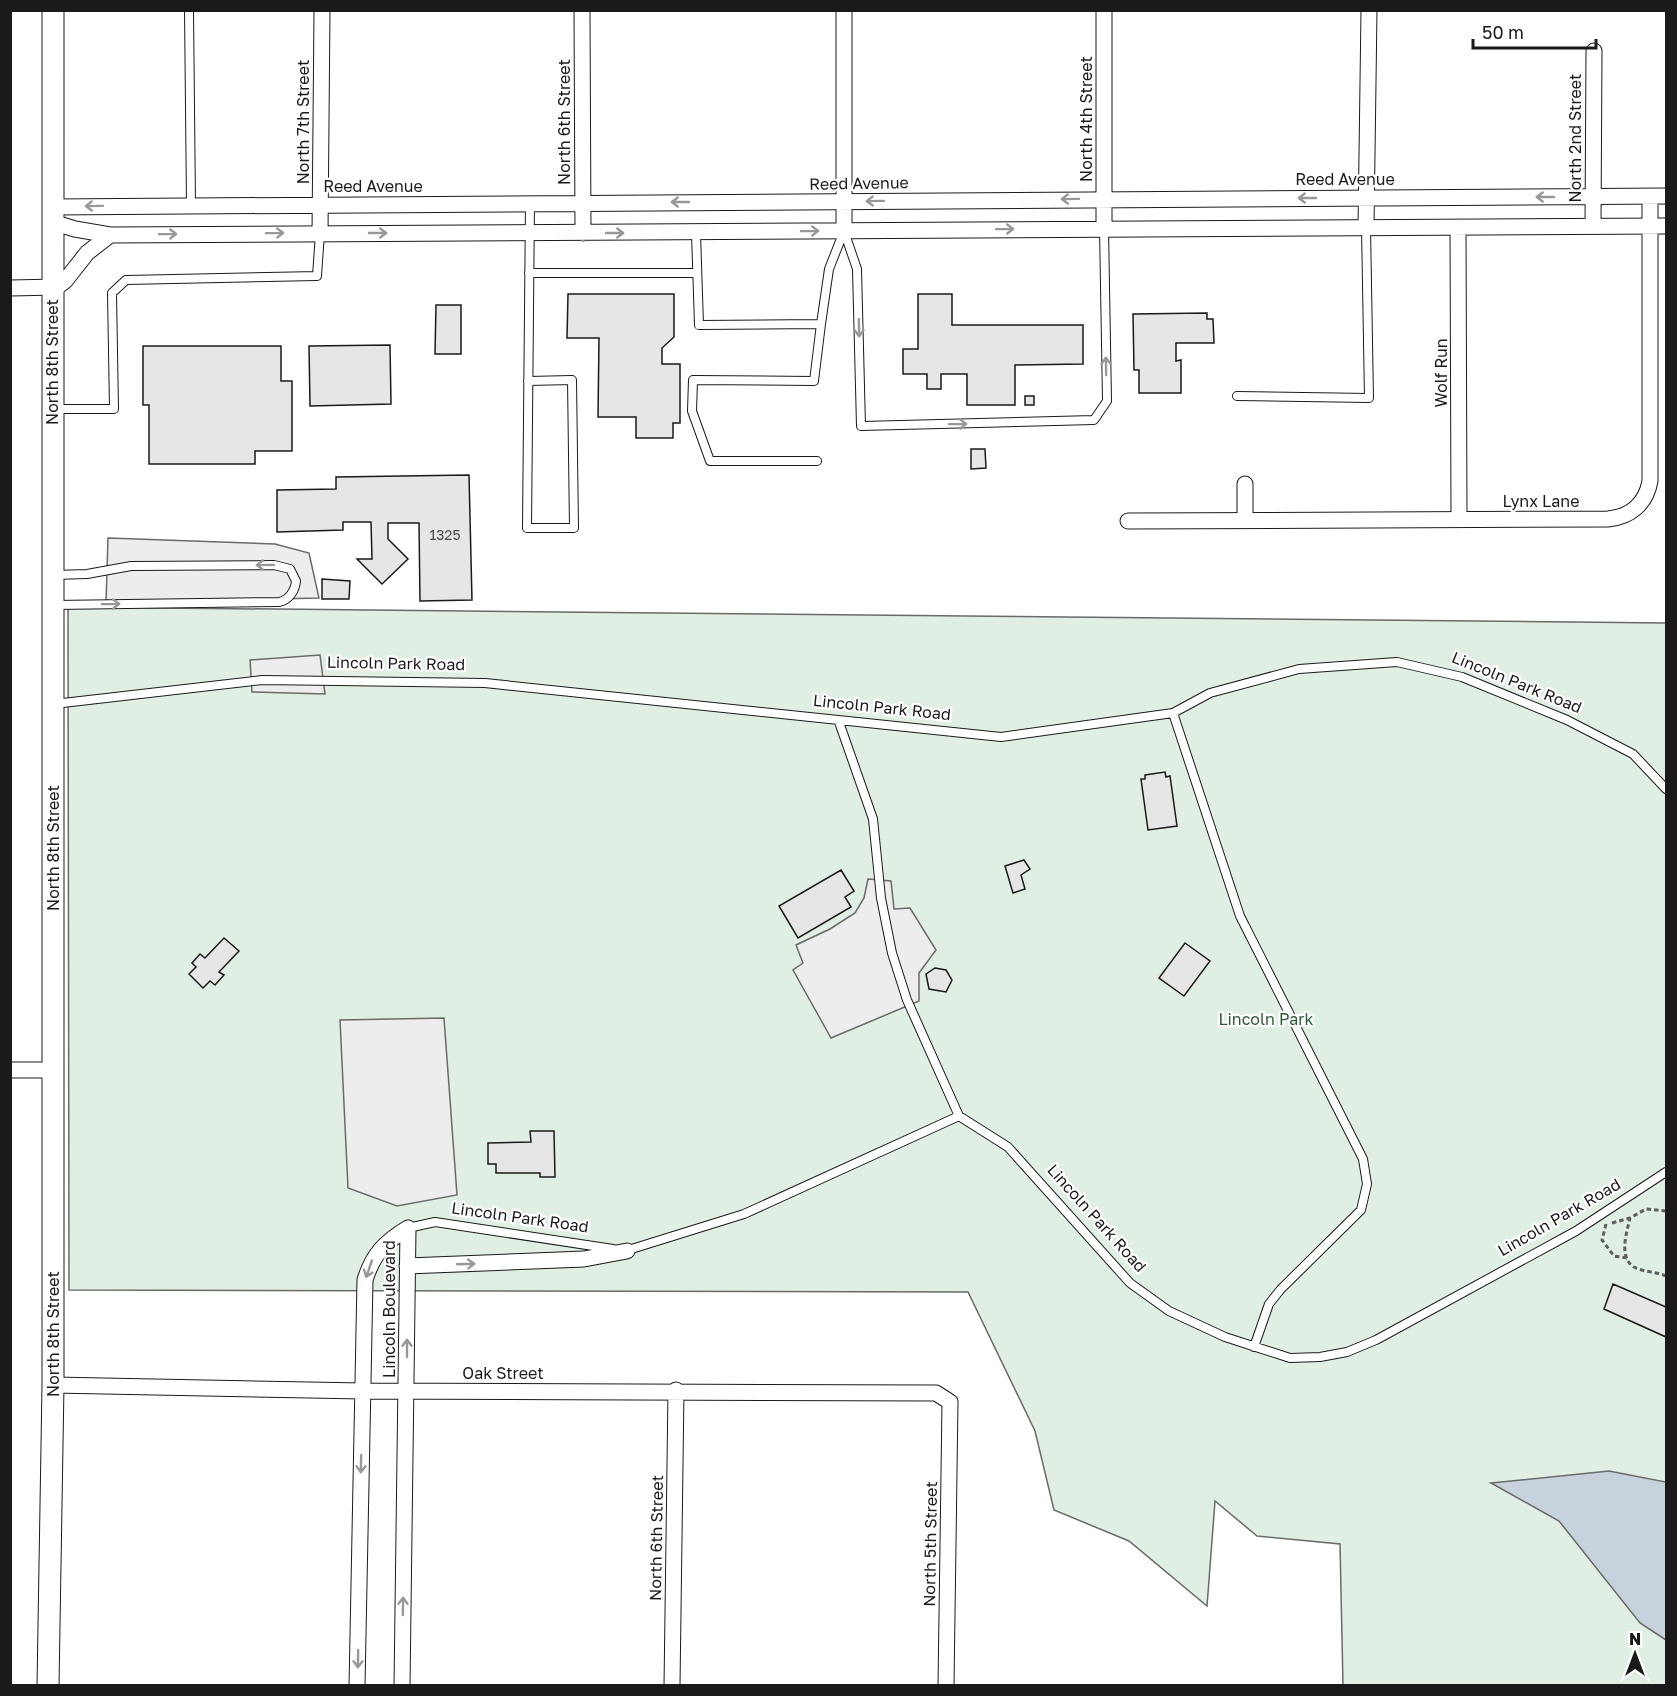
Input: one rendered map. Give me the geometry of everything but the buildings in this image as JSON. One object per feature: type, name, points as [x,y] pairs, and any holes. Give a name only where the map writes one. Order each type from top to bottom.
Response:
[{"type":"street","name":"North 8th Street","points":[[48,1686],[54,1384],[53,10]]},
{"type":"street","name":"North 7th Street","points":[[320,233],[321,10]]},
{"type":"street","name":"North 6th Street","points":[[582,10],[583,233]]},
{"type":"street","points":[[844,10],[844,231]]},
{"type":"street","name":"North 4th Street","points":[[1104,10],[1104,228]]},
{"type":"street","points":[[1366,227],[1369,10]]},
{"type":"street","name":"North 2nd Street","points":[[1593,226],[1594,51]]},
{"type":"street","name":"Lynx Lane","points":[[1128,521],[1618,518],[1630,513],[1646,496],[1650,481],[1650,196]]},
{"type":"street","name":"Reed Avenue","points":[[52,214],[191,205],[1666,196]]},
{"type":"street","points":[[52,214],[75,230],[110,235],[1666,225]]},
{"type":"street","name":"Wolf Run","points":[[1458,227],[1459,519]]},
{"type":"street","points":[[10,288],[52,288],[65,281],[87,253],[110,235]]},
{"type":"street","points":[[1245,484],[1245,520]]},
{"type":"street","points":[[10,1070],[53,1070]]},
{"type":"street","name":"Lincoln Boulevard","points":[[402,1686],[408,1228]]},
{"type":"street","name":"Lincoln Boulevard","points":[[357,1686],[365,1280],[371,1262],[381,1247],[408,1228]]},
{"type":"street","name":"Lincoln Park Road","points":[[407,1266],[584,1259],[627,1251]]},
{"type":"street","name":"Oak Street","points":[[54,1384],[363,1391],[676,1390],[936,1393],[950,1402]]},
{"type":"street","name":"North 6th Street","points":[[672,1686],[676,1390]]},
{"type":"street","name":"North 5th Street","points":[[946,1686],[950,1402]]},
{"type":"lane","points":[[189,10],[191,205]]},
{"type":"lane","points":[[528,381],[572,380],[574,528],[527,528],[529,233],[530,202]]},
{"type":"lane","points":[[1237,396],[1369,398],[1366,227]]},
{"type":"lane","points":[[844,231],[857,269],[861,426],[1094,420],[1107,401],[1104,228]]},
{"type":"lane","points":[[817,461],[710,461],[692,411],[693,380],[814,381],[829,269],[844,231]]},
{"type":"lane","points":[[52,409],[114,409],[112,293],[126,280],[317,276],[320,233]]},
{"type":"lane","points":[[696,233],[699,325],[821,324]]},
{"type":"lane","points":[[529,273],[697,273]]},
{"type":"lane","points":[[52,575],[87,574],[131,566],[274,565],[290,569],[296,581],[292,593],[285,601],[279,602],[52,605]]},
{"type":"lane","name":"Lincoln Park Road","points":[[53,704],[262,680],[485,682],[839,722],[1002,737],[1173,713],[1210,693],[1299,669],[1397,662],[1419,665],[1462,677],[1567,720],[1633,754],[1666,789]]},
{"type":"lane","points":[[1173,713],[1240,916],[1363,1158],[1367,1184],[1361,1210],[1281,1288],[1269,1304],[1254,1347]]},
{"type":"lane","points":[[839,722],[873,819],[881,898],[892,953],[908,1000],[959,1116]]},
{"type":"lane","name":"Lincoln Park Road","points":[[408,1228],[435,1222],[627,1251],[744,1214],[959,1116],[1008,1147],[1130,1283],[1169,1311],[1254,1347],[1290,1358],[1320,1357],[1347,1352],[1376,1340],[1576,1231],[1666,1172]]},
{"type":"path","points":[[1627,1258],[1614,1256],[1602,1240],[1606,1224],[1630,1218],[1646,1209],[1666,1211]]},
{"type":"path","points":[[1630,1218],[1625,1241],[1627,1258],[1634,1266],[1666,1276]]},
{"type":"green space","name":"Lincoln Park","points":[[68,607],[1666,623],[1666,1685],[1343,1685],[1340,1544],[1257,1536],[1215,1501],[1207,1606],[1129,1541],[1054,1510],[1035,1431],[968,1292],[69,1290]]},
{"type":"shaded area","points":[[108,538],[275,544],[309,553],[319,598],[106,603]]},
{"type":"shaded area","points":[[320,655],[325,694],[252,692],[250,660]]},
{"type":"shaded area","points":[[868,879],[891,881],[894,909],[910,908],[936,950],[919,973],[919,1001],[831,1038],[793,970],[803,963],[796,945],[830,929],[855,913],[864,898]]},
{"type":"shaded area","points":[[444,1018],[457,1195],[397,1206],[348,1188],[340,1020]]},
{"type":"shaded area","points":[[1609,1471],[1666,1482],[1666,1640],[1640,1623],[1559,1521],[1491,1483]]}]
